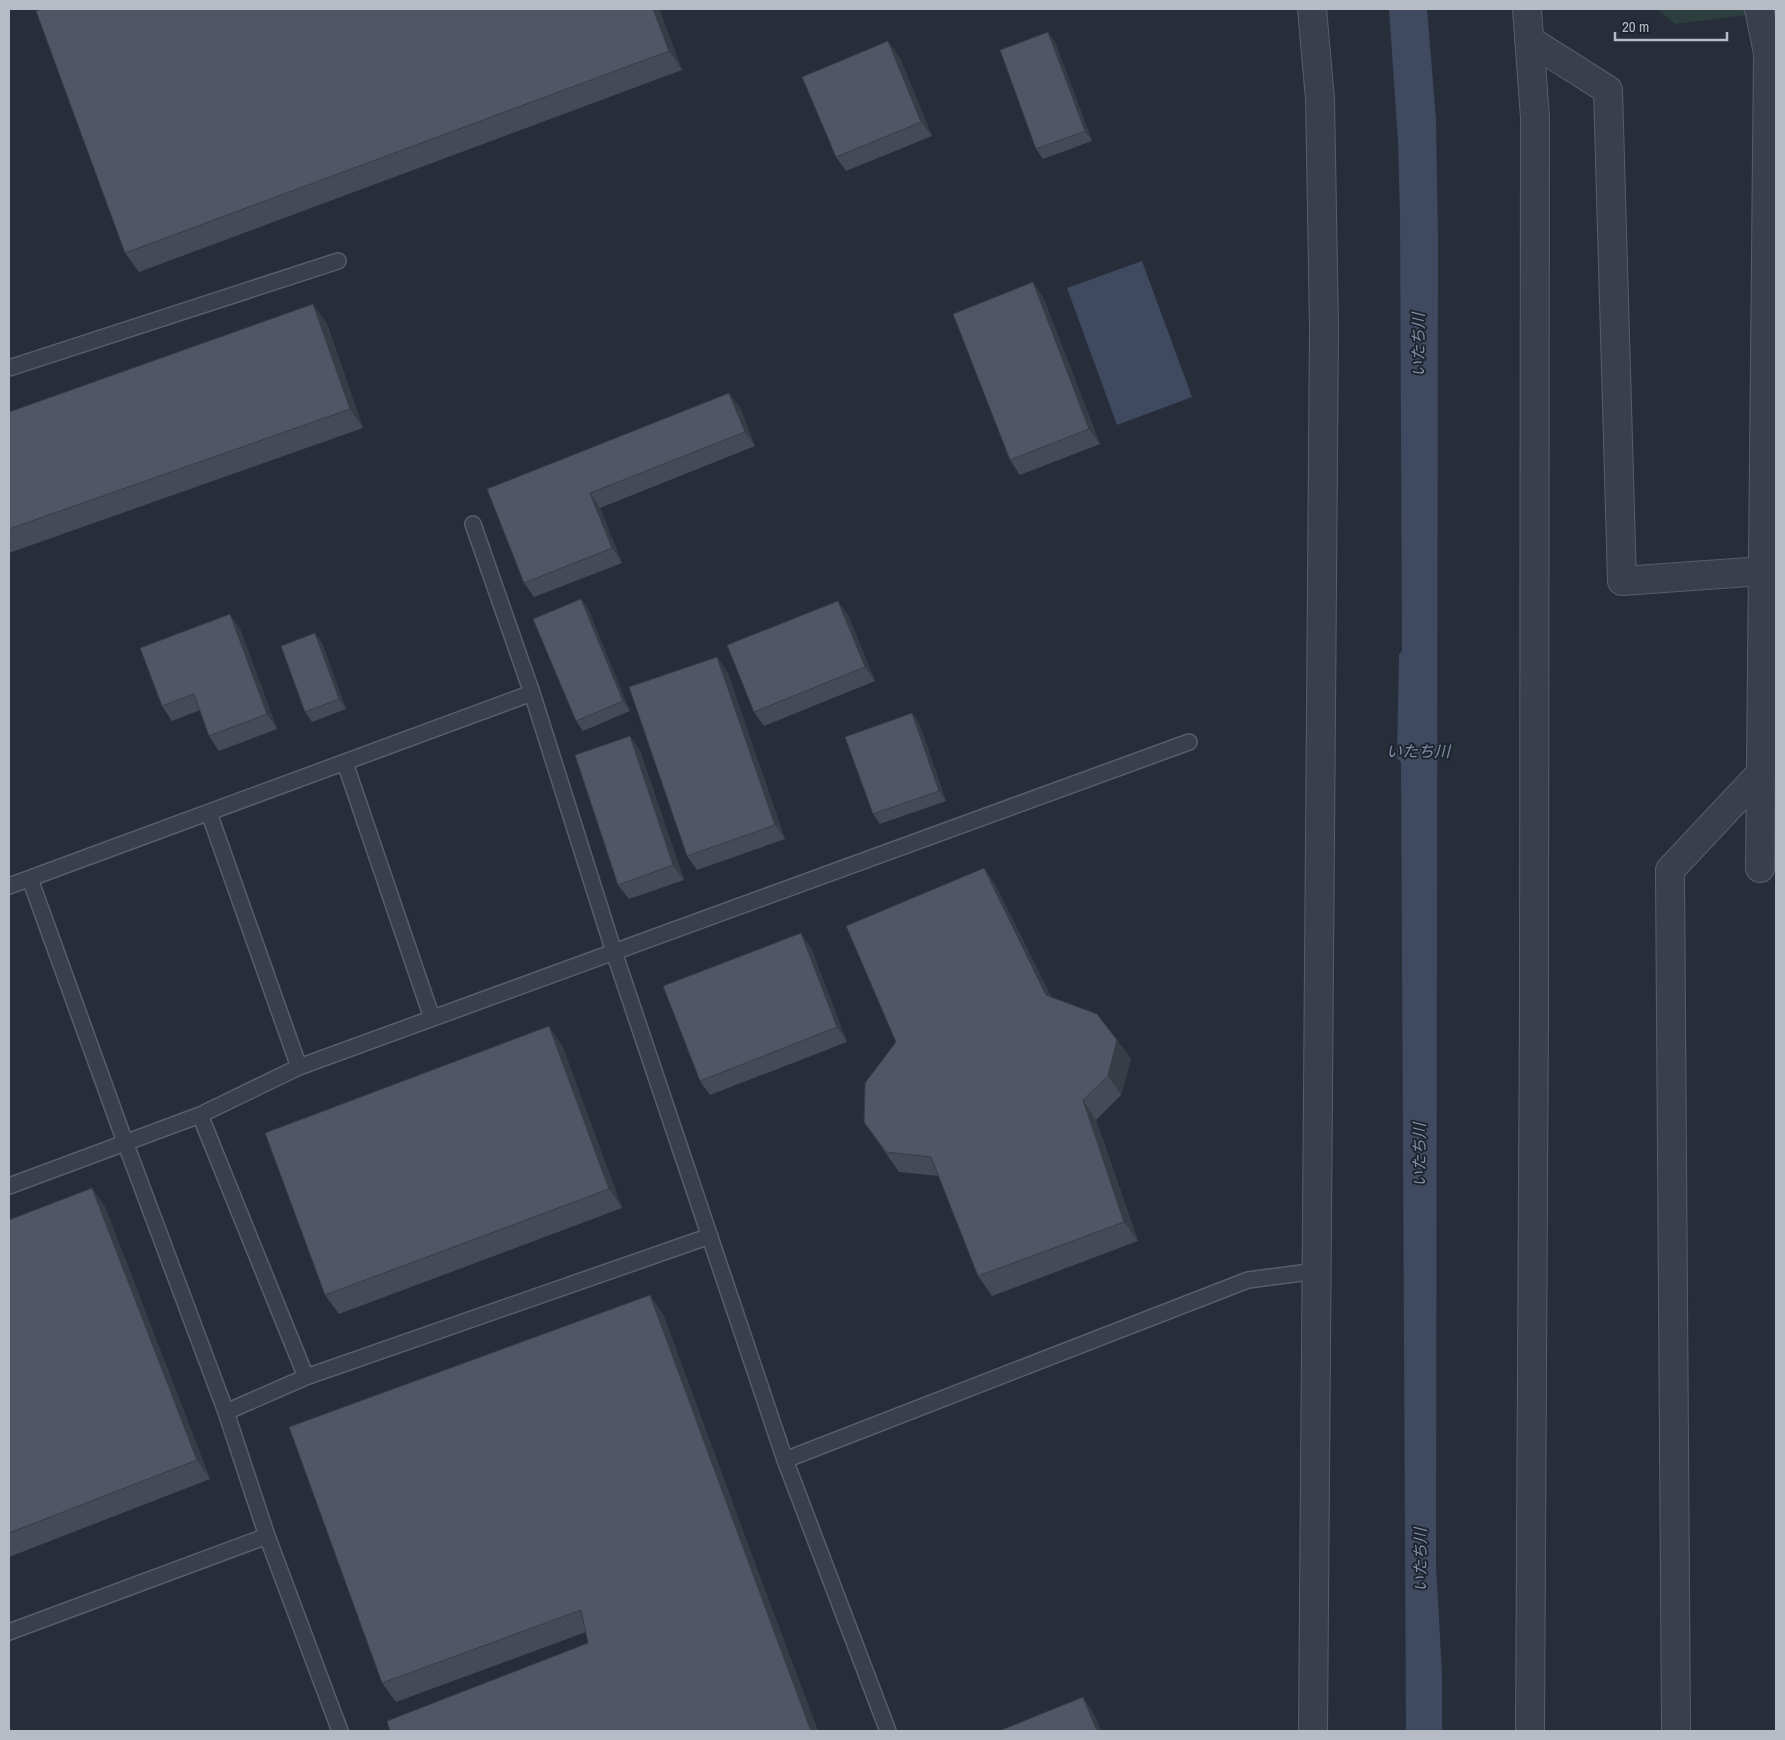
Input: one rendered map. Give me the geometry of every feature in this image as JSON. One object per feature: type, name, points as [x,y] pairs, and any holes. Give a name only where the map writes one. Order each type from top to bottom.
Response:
[{"type":"street","points":[[1312,9],[1320,99],[1324,327],[1313,1731]]},
{"type":"street","points":[[1526,9],[1535,118],[1534,1021],[1530,1731]]},
{"type":"street","points":[[1759,9],[1772,67],[1762,571],[1760,868]]},
{"type":"street","points":[[1529,40],[1608,90],[1622,581],[1762,571]]},
{"type":"street","points":[[1676,1731],[1670,870],[1760,774]]},
{"type":"lane","points":[[9,368],[338,261]]},
{"type":"lane","points":[[473,524],[532,693],[614,952],[785,1460],[888,1731]]},
{"type":"lane","points":[[9,886],[532,693]]},
{"type":"lane","points":[[9,1186],[200,1114],[299,1068],[1189,742]]},
{"type":"lane","points":[[345,763],[432,1018]]},
{"type":"lane","points":[[209,813],[299,1068]]},
{"type":"lane","points":[[30,879],[125,1142],[226,1412],[268,1536],[340,1731]]},
{"type":"lane","points":[[200,1114],[306,1377]]},
{"type":"lane","points":[[226,1412],[306,1377],[710,1236]]},
{"type":"lane","points":[[785,1460],[1248,1280],[1317,1271]]},
{"type":"lane","points":[[9,1632],[268,1536]]},
{"type":"shaded area","points":[[1657,9],[1776,9],[1776,11],[1675,24]]},
{"type":"water","name":"いたち川","points":[[1389,9],[1427,9],[1436,119],[1438,240],[1436,1565],[1442,1674],[1442,1731],[1406,1731],[1401,762],[1397,758],[1399,655],[1402,651],[1400,213],[1398,141]]},
{"type":"water","points":[[1142,261],[1192,397],[1117,425],[1067,288]]},
{"type":"building","points":[[42,9],[653,9],[669,51],[125,253],[36,11]]},
{"type":"building","points":[[1048,32],[1085,131],[1036,149],[1000,50]]},
{"type":"building","points":[[888,41],[921,122],[836,157],[802,77]]},
{"type":"building","points":[[1033,282],[1089,429],[1010,460],[953,314]]},
{"type":"building","points":[[313,304],[350,409],[9,529],[9,412]]},
{"type":"building","points":[[729,393],[745,432],[590,493],[612,548],[524,583],[487,489]]},
{"type":"building","points":[[581,599],[623,701],[576,721],[533,619]]},
{"type":"building","points":[[838,601],[865,667],[754,712],[727,645]]},
{"type":"building","points":[[230,614],[267,714],[209,736],[194,694],[162,706],[140,648]]},
{"type":"building","points":[[315,633],[339,699],[305,712],[281,646]]},
{"type":"building","points":[[717,657],[775,825],[687,856],[629,687]]},
{"type":"building","points":[[912,713],[939,791],[873,814],[845,737]]},
{"type":"building","points":[[630,736],[673,865],[618,885],[575,755]]},
{"type":"building","points":[[984,868],[1046,995],[1097,1014],[1117,1040],[1108,1076],[1083,1100],[1124,1222],[978,1276],[931,1157],[886,1152],[864,1122],[865,1083],[896,1042],[846,926]]},
{"type":"building","points":[[801,933],[837,1027],[700,1081],[663,986]]},
{"type":"building","points":[[549,1026],[609,1189],[325,1295],[265,1133]]},
{"type":"building","points":[[92,1188],[197,1460],[9,1533],[9,1220]]},
{"type":"building","points":[[650,1295],[811,1731],[390,1731],[387,1721],[588,1643],[581,1610],[382,1683],[289,1427]]},
{"type":"building","points":[[1083,1697],[1097,1731],[999,1731]]}]
